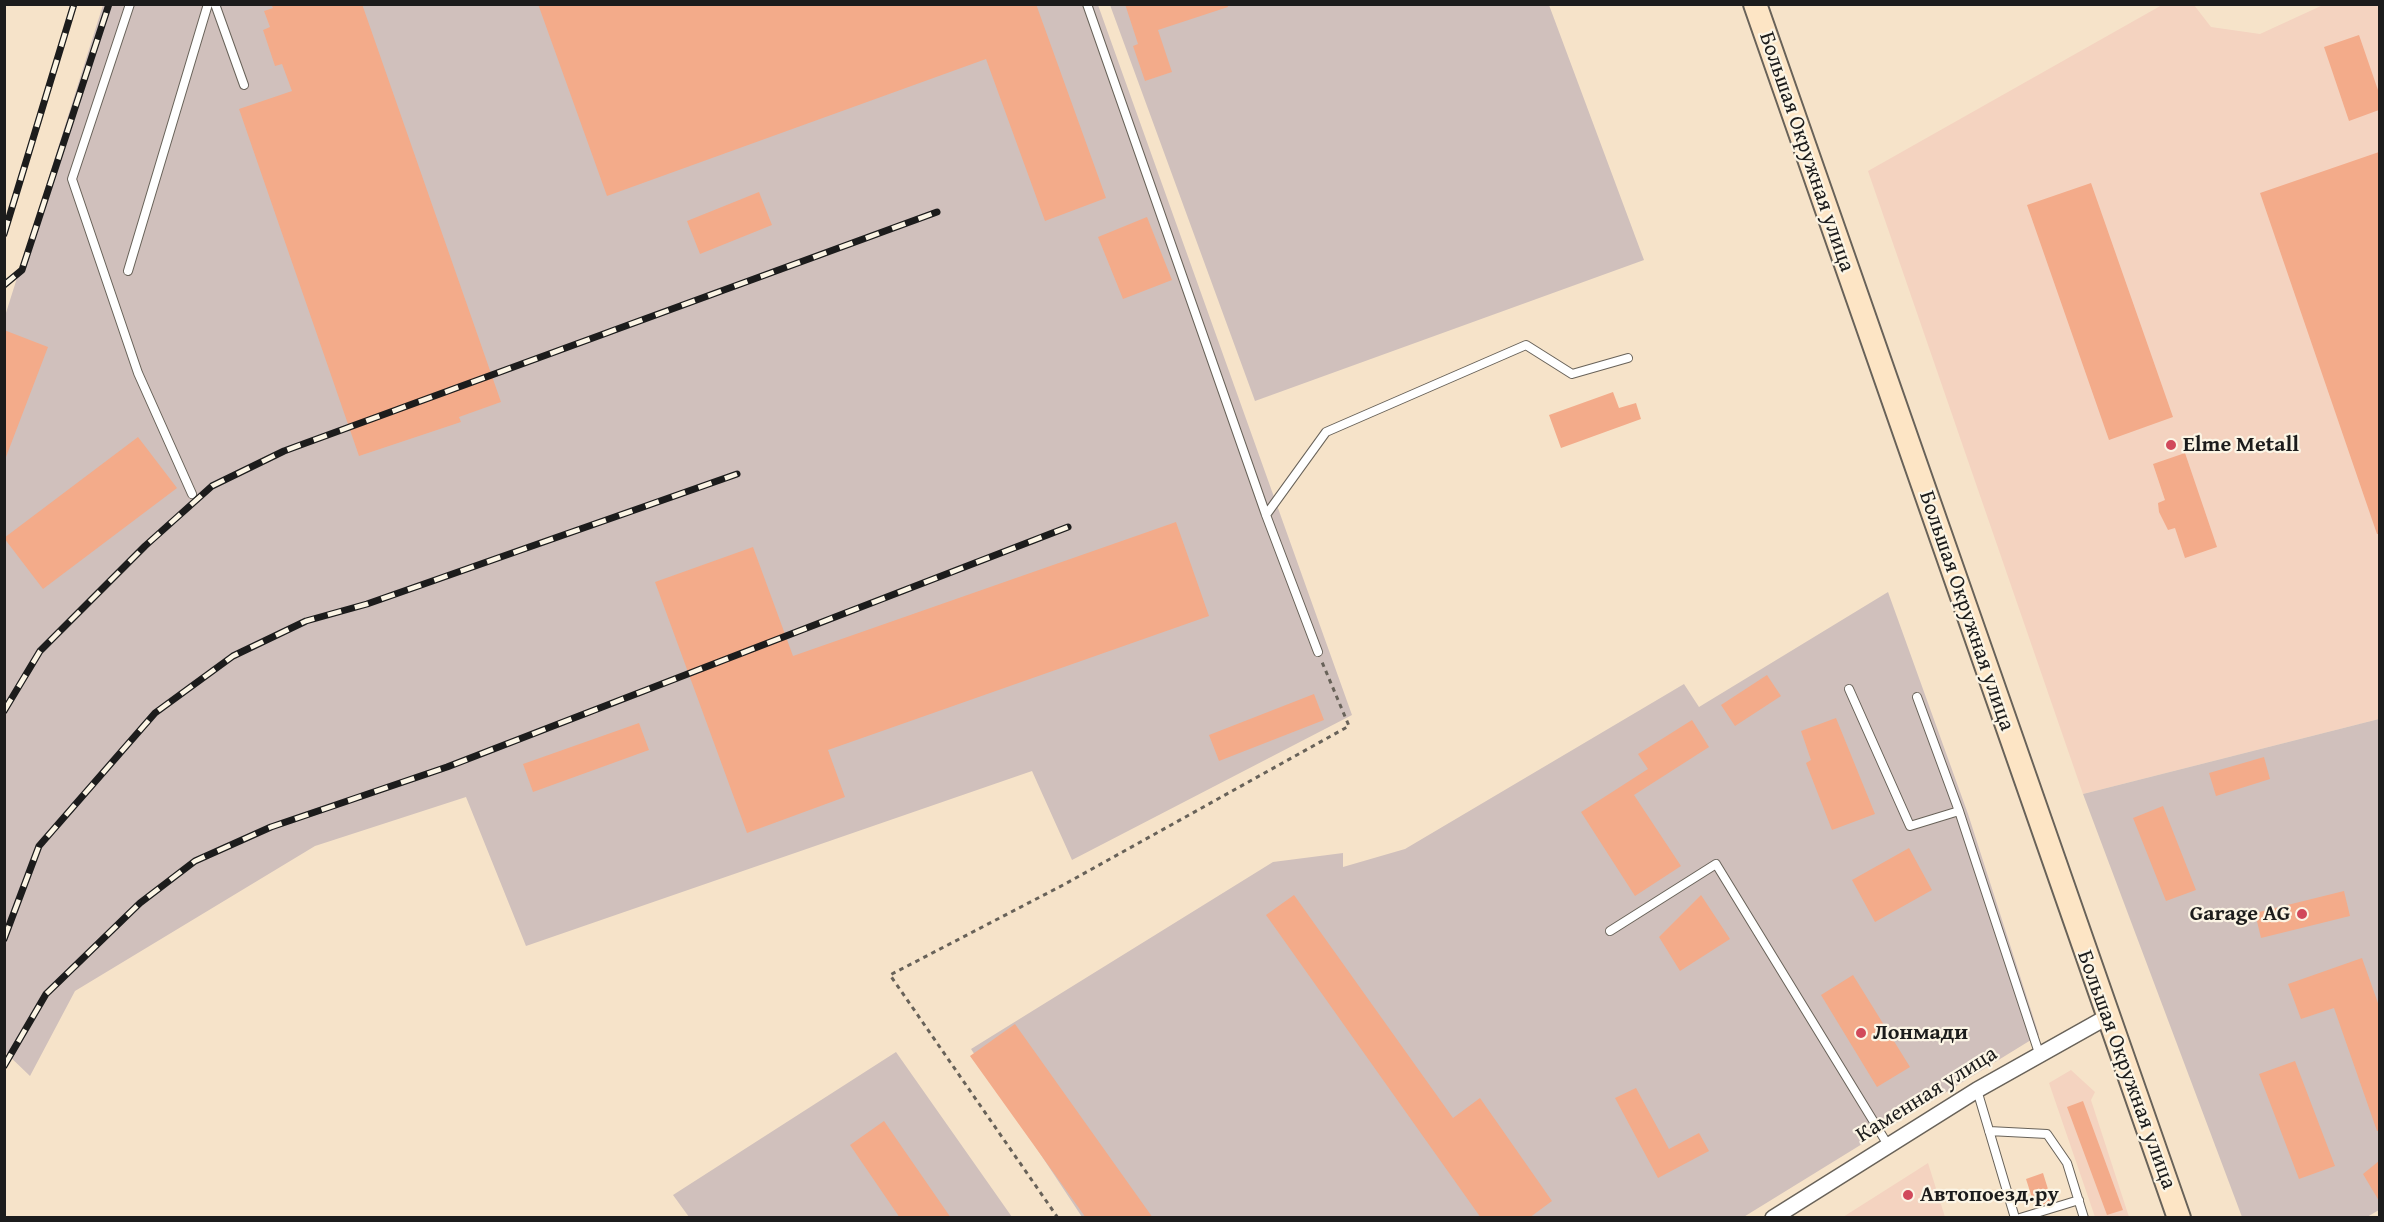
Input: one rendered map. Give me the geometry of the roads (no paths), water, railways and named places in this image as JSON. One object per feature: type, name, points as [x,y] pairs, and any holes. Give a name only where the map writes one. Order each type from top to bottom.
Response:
[{"type":"main road","name":"Большая Окружная улица","points":[[1755,4],[2179,1218]]},
{"type":"street","name":"Каменная улица","points":[[1773,1218],[1977,1090],[2039,1053],[2107,1017]]},
{"type":"lane","points":[[130,4],[72,179],[138,373],[192,494]]},
{"type":"lane","points":[[128,271],[208,4]]},
{"type":"lane","points":[[215,4],[244,85]]},
{"type":"lane","points":[[1087,4],[1266,515],[1318,652]]},
{"type":"lane","points":[[1266,515],[1326,432],[1495,358],[1526,345],[1572,374],[1628,358]]},
{"type":"lane","points":[[1849,689],[1910,826],[1959,812]]},
{"type":"lane","points":[[1917,697],[1959,812],[2039,1053]]},
{"type":"lane","points":[[1610,931],[1716,864],[1888,1145]]},
{"type":"lane","points":[[1977,1090],[2015,1218]]},
{"type":"lane","points":[[1989,1131],[2047,1134],[2067,1163],[2084,1218]]},
{"type":"lane","points":[[2020,1218],[2079,1200]]},
{"type":"railway","points":[[4,234],[74,4]]},
{"type":"railway","points":[[4,285],[22,270],[109,4]]},
{"type":"railway","points":[[4,711],[40,651],[145,546],[212,486],[284,451],[937,212]]},
{"type":"railway","points":[[4,939],[39,846],[155,713],[233,656],[306,621],[367,604],[737,474]]},
{"type":"railway","points":[[4,1066],[46,994],[140,903],[195,861],[271,827],[447,767],[1068,527]]},
{"type":"place","name":"Elme Metall","points":[[2171,445]]},
{"type":"place","name":"Garage AG","points":[[2302,914]]},
{"type":"place","name":"Лонмади","points":[[1861,1033]]},
{"type":"place","name":"Автопоезд.ру","points":[[1908,1195]]}]
